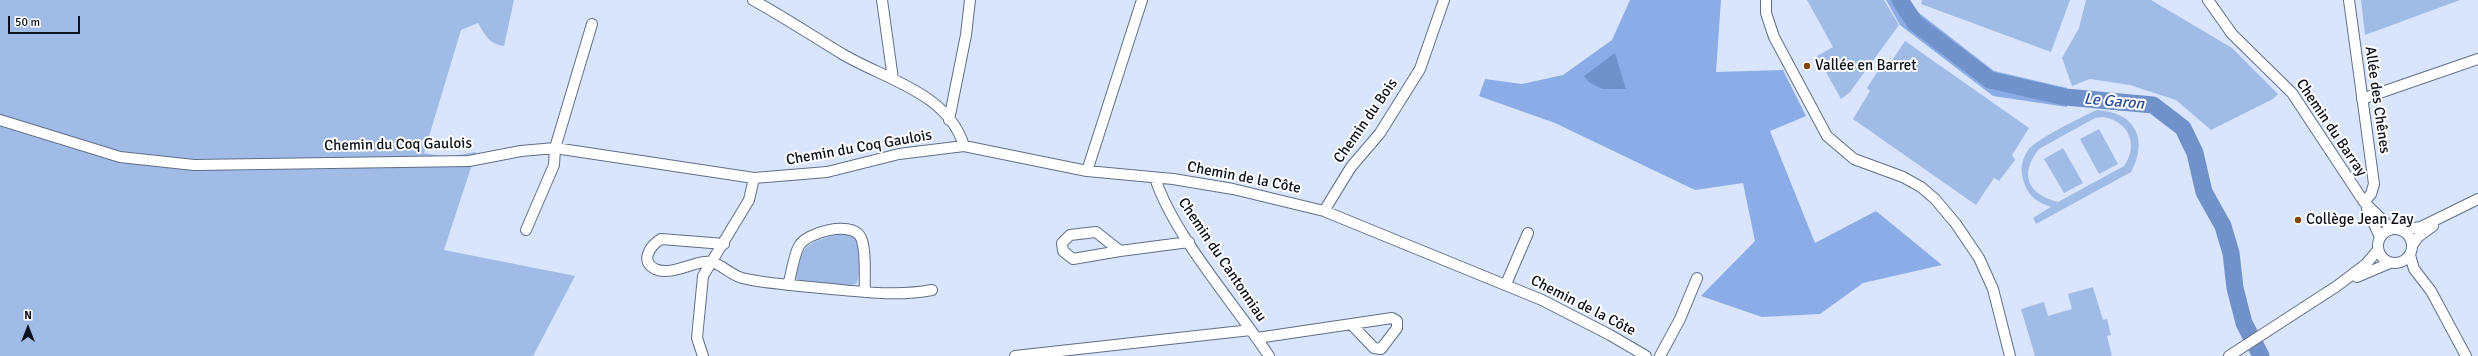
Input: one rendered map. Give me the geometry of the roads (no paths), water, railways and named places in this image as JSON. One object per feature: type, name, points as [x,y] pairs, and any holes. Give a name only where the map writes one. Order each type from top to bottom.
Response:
[{"type":"street","points":[[753,0],[846,56],[918,91],[932,102],[960,132],[964,146]]},
{"type":"street","points":[[882,0],[893,79]]},
{"type":"street","points":[[949,120],[966,35],[970,0]]},
{"type":"street","points":[[1087,171],[1142,0]]},
{"type":"street","name":"Chemin du Bois","points":[[1324,211],[1351,167],[1380,133],[1420,69],[1444,0]]},
{"type":"street","points":[[1766,0],[1766,14],[1774,37],[1827,136],[1854,159],[1903,178],[1921,187],[1935,199],[1956,224],[1979,258],[1993,289],[2010,356]]},
{"type":"street","name":"Chemin du Barray","points":[[2208,0],[2232,34],[2292,93],[2364,202],[2380,237]]},
{"type":"street","name":"Allée des Chênes","points":[[2349,0],[2374,184],[2371,194],[2364,202]]},
{"type":"street","points":[[526,230],[554,165],[555,148],[592,24]]},
{"type":"street","points":[[2362,99],[2478,59]]},
{"type":"street","name":"Chemin du Coq Gaulois","points":[[0,120],[120,157],[194,166],[469,161],[521,151],[555,148],[754,178],[827,172],[899,154],[964,146]]},
{"type":"street","name":"Chemin de la Côte","points":[[964,146],[1087,171],[1155,178],[1233,189],[1324,211],[1506,284],[1564,310],[1646,356]]},
{"type":"street","points":[[703,356],[697,338],[704,276],[724,244],[748,200],[754,178]]},
{"type":"street","name":"Chemin du Cantonniau","points":[[1155,178],[1160,194],[1189,242],[1269,356]]},
{"type":"street","points":[[2439,308],[2414,276],[2380,256],[2378,250],[2380,237],[2396,229],[2421,227],[2478,199]]},
{"type":"street","name":"Chemin du Barray","points":[[2364,202],[2396,229]]},
{"type":"street","points":[[2412,244],[2429,228],[2468,204]]},
{"type":"street","points":[[788,285],[800,245],[814,235],[842,228],[852,229],[860,236],[862,240],[865,292]]},
{"type":"street","points":[[2396,229],[2410,237],[2412,244],[2410,255],[2414,269],[2439,308],[2466,356]]},
{"type":"street","points":[[1120,251],[1096,232],[1070,235],[1062,242],[1063,251],[1073,259],[1189,242]]},
{"type":"street","name":"Chemin de la Côte","points":[[1506,284],[1528,233]]},
{"type":"street","points":[[724,244],[661,239],[652,244],[648,252],[648,261],[654,269],[663,271],[712,262],[741,277],[788,285],[865,292],[910,294],[932,290]]},
{"type":"street","points":[[2229,356],[2337,286],[2366,264],[2378,250]]},
{"type":"street","points":[[2337,286],[2392,264],[2403,262],[2410,255]]},
{"type":"street","points":[[1660,356],[1680,319],[1697,278]]},
{"type":"street","points":[[1015,356],[1352,325]]},
{"type":"waterway","name":"Le Garon","points":[[1900,0],[1915,23],[1990,80],[2065,97],[2153,105],[2183,128],[2195,153],[2204,192],[2223,226],[2231,253],[2235,288],[2244,323],[2261,356]]},
{"type":"place","name":"Vallée en Barret","points":[[1807,66]]},
{"type":"place","name":"Collège Jean Zay","points":[[2298,220]]}]
